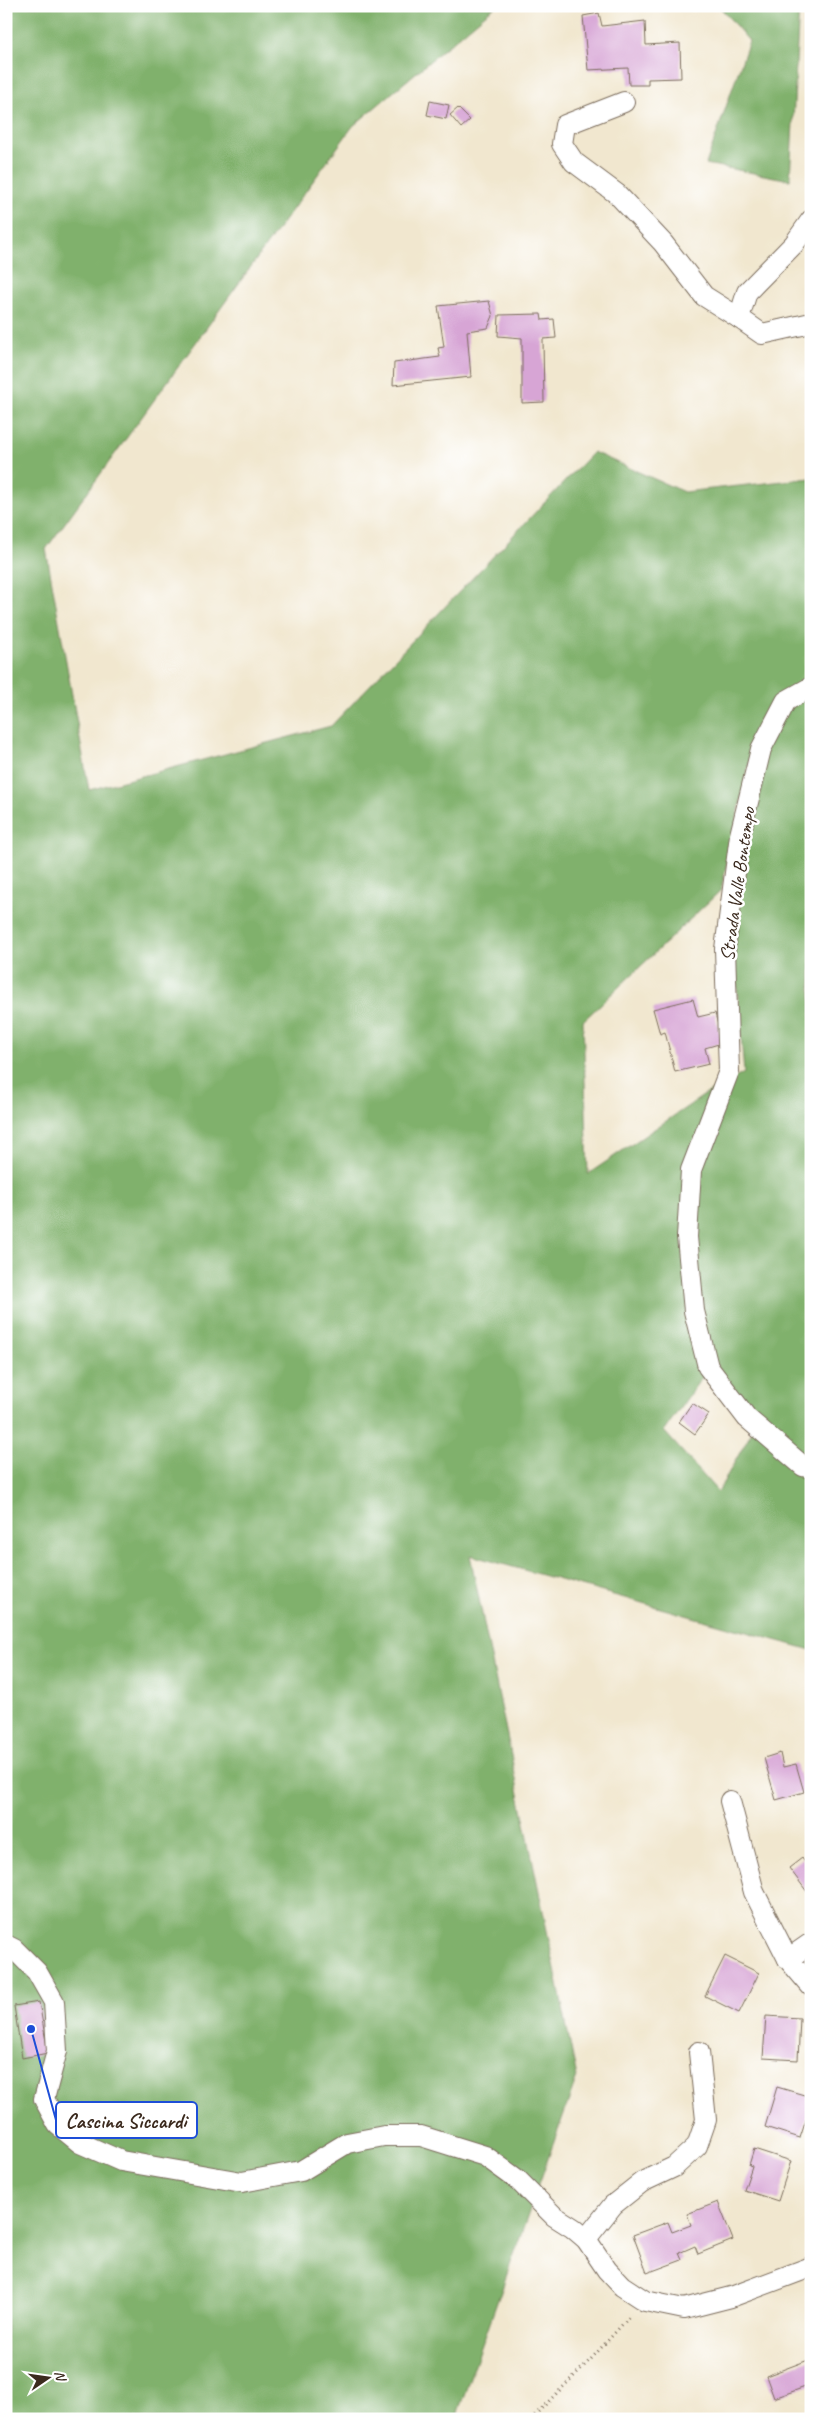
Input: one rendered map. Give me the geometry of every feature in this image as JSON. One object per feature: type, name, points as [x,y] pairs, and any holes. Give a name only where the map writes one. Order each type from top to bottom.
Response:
[{"type":"street","points":[[624,102],[565,125],[562,144],[574,162],[617,194],[657,236],[704,296],[762,334],[811,323]]},
{"type":"street","points":[[739,318],[747,292],[794,244],[811,220]]},
{"type":"street","name":"Strada Valle Bontempo","points":[[811,687],[786,701],[761,749],[740,835],[725,949],[729,1071],[691,1170],[688,1238],[694,1311],[708,1367],[747,1418],[804,1466],[811,1468]]},
{"type":"street","points":[[730,1802],[754,1892],[788,1959],[811,1986]]},
{"type":"street","points":[[788,1959],[811,1943]]},
{"type":"street","points":[[6,1945],[14,1949],[37,1972],[54,2002],[57,2051],[44,2099],[58,2125],[80,2143],[121,2161],[242,2182],[301,2171],[348,2143],[384,2136],[421,2136],[485,2156],[518,2180],[554,2216],[586,2239],[606,2270],[622,2286],[645,2300],[684,2309],[731,2297],[811,2267]]},
{"type":"street","points":[[586,2239],[612,2205],[642,2182],[674,2167],[697,2146],[706,2120],[699,2052]]},
{"type":"path","points":[[531,2419],[591,2359],[645,2300]]},
{"type":"green space","points":[[6,6],[495,6],[353,126],[46,549],[89,790],[331,726],[593,452],[684,492],[811,478],[811,1650],[470,1555],[577,2077],[458,2412],[466,2419],[6,2419]],"holes":[[[754,741],[734,949],[744,1073],[706,1094],[588,1174],[583,1021],[721,890]],[[702,1377],[762,1413],[718,1492],[664,1431]]]},
{"type":"green space","points":[[719,6],[799,6],[790,180],[706,164],[749,41]]},
{"type":"building","points":[[599,13],[602,26],[645,21],[646,45],[680,43],[681,78],[648,79],[648,85],[629,85],[628,68],[588,70],[583,16]]},
{"type":"building","points":[[430,101],[449,105],[446,119],[427,115]]},
{"type":"building","points":[[458,108],[470,120],[461,128],[450,115]]},
{"type":"building","points":[[489,301],[493,316],[488,328],[467,331],[471,377],[393,385],[394,363],[440,357],[438,348],[444,347],[438,306]]},
{"type":"building","points":[[541,314],[542,320],[554,319],[556,338],[543,339],[544,402],[522,403],[522,338],[498,336],[499,315]]},
{"type":"building","points":[[693,999],[698,1017],[715,1013],[722,1043],[705,1048],[709,1064],[675,1072],[665,1032],[660,1034],[653,1009]]},
{"type":"building","points":[[692,1403],[709,1414],[695,1434],[679,1422]]},
{"type":"building","points":[[780,1753],[783,1767],[796,1764],[804,1792],[776,1800],[764,1758]]},
{"type":"building","points":[[802,1858],[811,1871],[811,1897],[789,1868]]},
{"type":"building","points":[[725,1956],[759,1973],[739,2013],[705,1996]]},
{"type":"building","points":[[39,2002],[48,2053],[22,2058],[14,2006]]},
{"type":"building","points":[[766,2016],[800,2018],[798,2060],[763,2058]]},
{"type":"building","points":[[777,2087],[811,2097],[811,2105],[800,2138],[765,2127]]},
{"type":"building","points":[[754,2149],[791,2161],[778,2201],[744,2190],[752,2166],[749,2165]]},
{"type":"building","points":[[718,2202],[733,2240],[698,2254],[695,2246],[679,2253],[682,2260],[647,2273],[633,2235],[668,2222],[672,2232],[691,2225],[687,2214]]},
{"type":"building","points":[[811,2359],[811,2385],[774,2398],[766,2376]]},
{"type":"place","name":"Cascina Siccardi","points":[[31,2029]]}]
